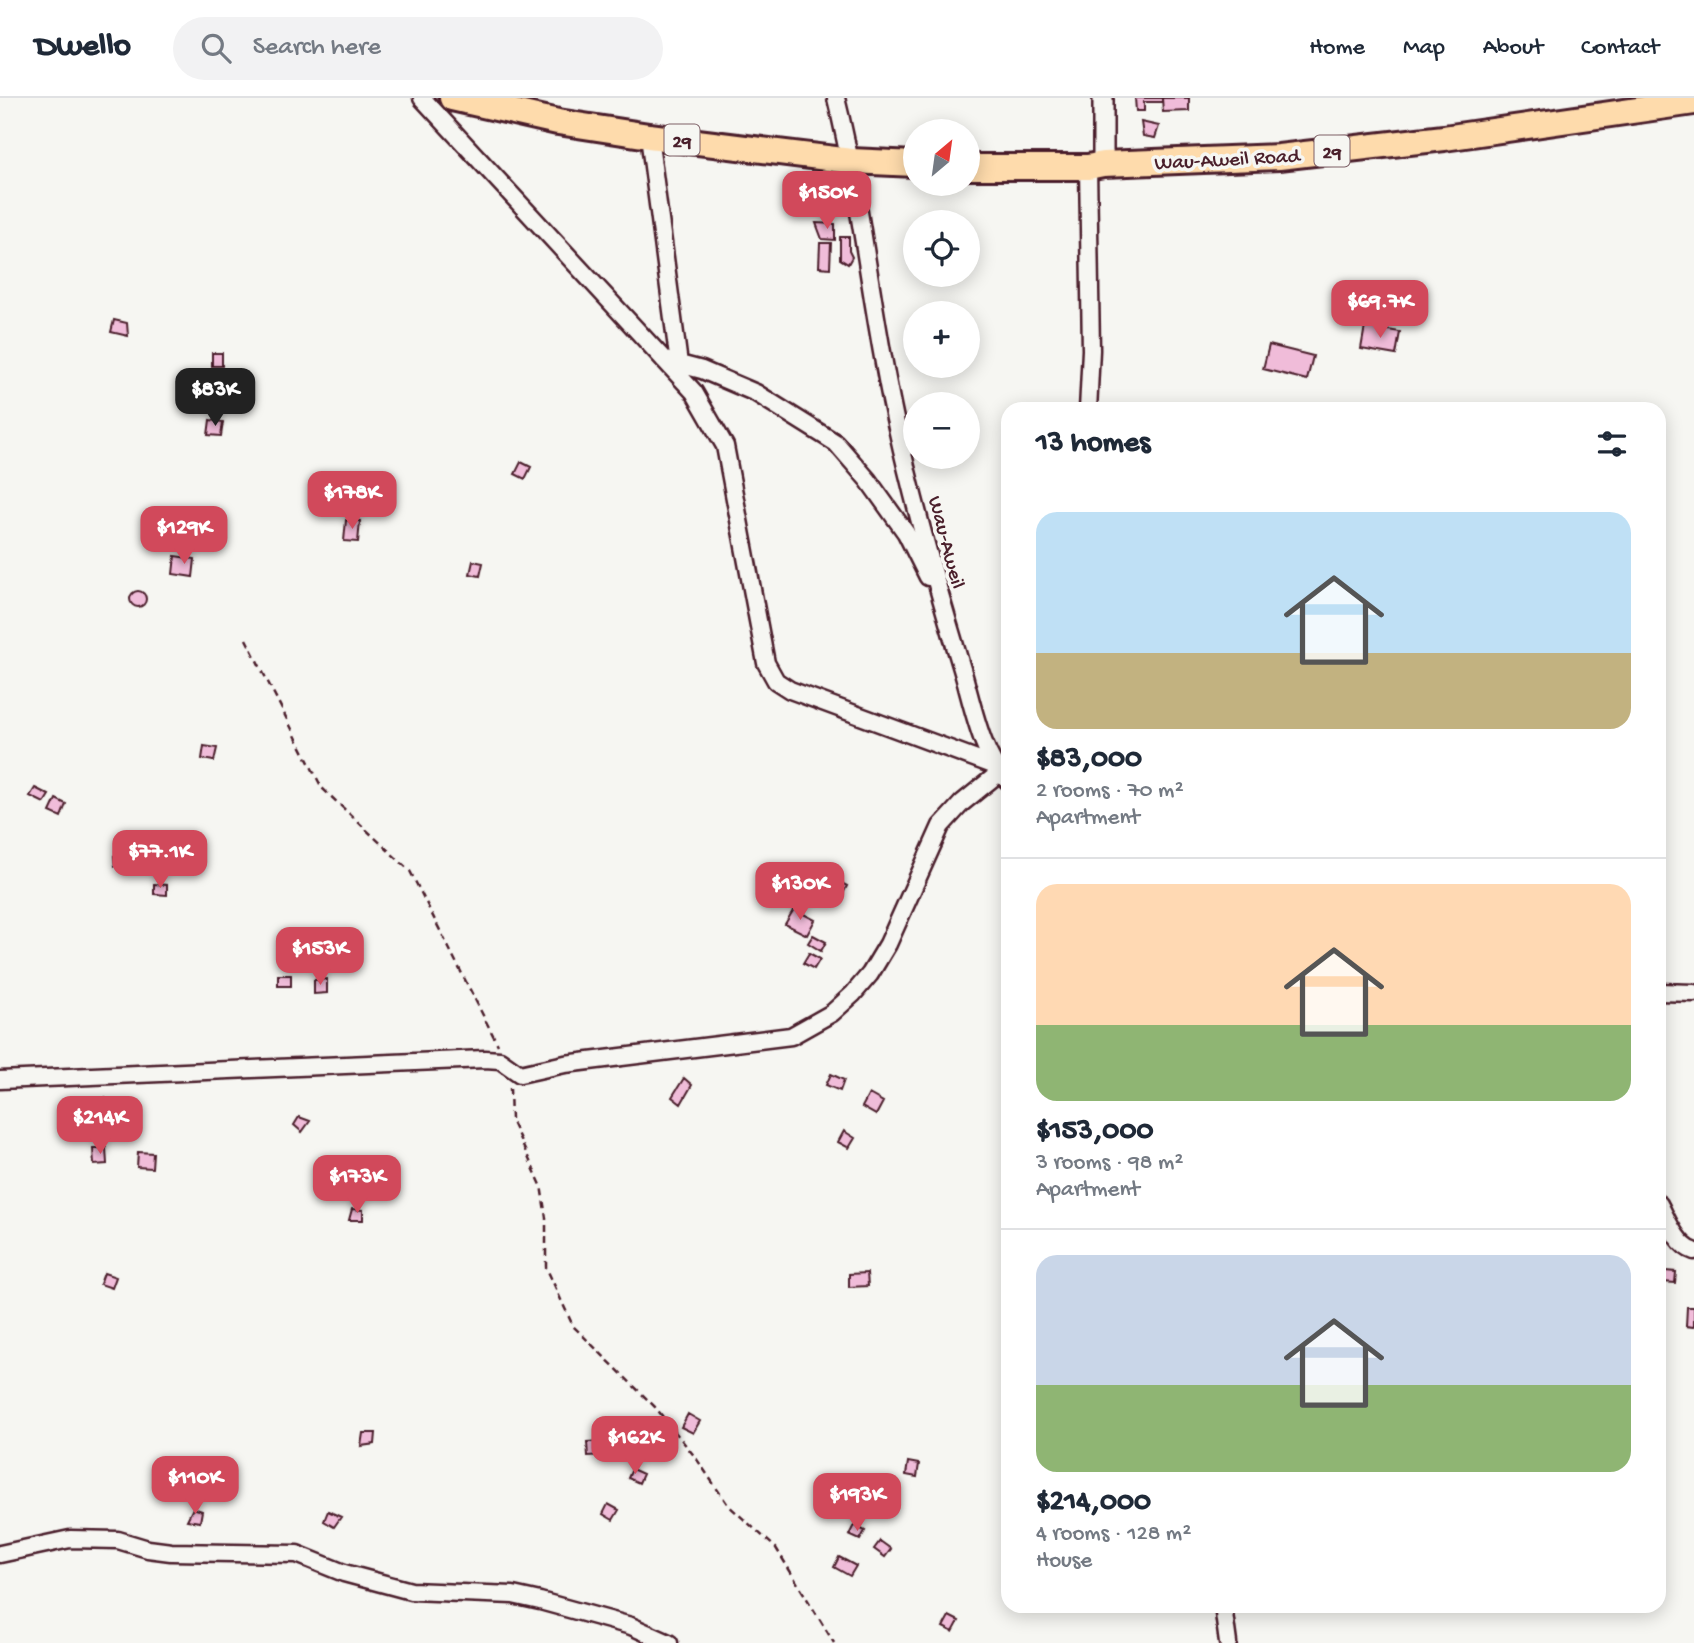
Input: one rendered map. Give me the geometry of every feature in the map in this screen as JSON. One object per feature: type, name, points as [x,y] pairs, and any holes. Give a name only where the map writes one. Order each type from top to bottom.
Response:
[{"type":"main road","name":"29","points":[[452,98],[558,121],[649,136],[851,161],[903,163]]},
{"type":"main road","name":"Wau-Aweil Road","points":[[980,167],[1096,166],[1279,157],[1444,138],[1694,102]]},
{"type":"street","points":[[422,98],[671,362],[694,392],[725,446],[766,663],[776,681],[790,690],[1000,773]]},
{"type":"street","name":"Wau-Aweil","points":[[836,98],[851,161],[897,426],[943,607],[1000,773]]},
{"type":"street","points":[[1088,402],[1096,166],[1103,98]]},
{"type":"street","points":[[649,136],[671,362]]},
{"type":"street","points":[[671,362],[702,370],[756,393],[836,443],[868,480],[906,533],[943,607]]},
{"type":"street","points":[[0,1080],[485,1059],[500,1060],[509,1069],[520,1074],[565,1065],[790,1035],[831,1013],[853,994],[870,974],[887,944],[941,826],[962,803],[1000,773]]},
{"type":"street","points":[[1666,992],[1694,993]]},
{"type":"street","points":[[1666,1216],[1686,1248],[1694,1251]]},
{"type":"street","points":[[0,1554],[70,1539],[118,1540],[148,1549],[171,1552],[297,1554],[344,1573],[411,1591],[513,1595],[540,1601],[631,1626],[670,1643]]},
{"type":"street","points":[[1224,1613],[1228,1643]]},
{"type":"path","points":[[246,639],[322,788],[410,871],[509,1069],[511,1120],[541,1185],[544,1200],[546,1267],[573,1326],[655,1407],[696,1458],[728,1505],[776,1548],[834,1643]]},
{"type":"building","points":[[1135,98],[1162,98],[1162,102],[1144,102],[1144,111],[1136,111]]},
{"type":"building","points":[[1162,98],[1189,98],[1189,111],[1163,112]]},
{"type":"building","points":[[1141,122],[1159,126],[1155,138],[1143,136]]},
{"type":"building","points":[[816,223],[835,224],[835,240],[822,239]]},
{"type":"building","points":[[840,237],[849,237],[852,257],[848,264],[840,259]]},
{"type":"building","points":[[820,243],[831,243],[830,268],[819,267]]},
{"type":"building","points":[[114,320],[127,323],[128,336],[111,332]]},
{"type":"building","points":[[1365,326],[1400,332],[1396,355],[1361,349]]},
{"type":"building","points":[[1269,345],[1313,356],[1307,380],[1263,369]]},
{"type":"building","points":[[212,353],[222,353],[222,366],[212,366]]},
{"type":"building","points":[[210,420],[223,422],[221,436],[208,435]]},
{"type":"building","points":[[521,462],[531,467],[525,479],[515,474]]},
{"type":"building","points":[[346,520],[360,521],[358,542],[344,541]]},
{"type":"building","points":[[175,556],[195,559],[193,577],[173,574]]},
{"type":"building","points":[[473,561],[483,563],[480,576],[470,574]]},
{"type":"building","points":[[135,591],[141,591],[146,599],[144,605],[135,607],[130,602],[130,596]]},
{"type":"building","points":[[204,746],[217,748],[214,761],[202,759]]},
{"type":"building","points":[[35,788],[49,795],[44,803],[30,796]]},
{"type":"building","points":[[56,799],[66,804],[61,817],[50,812]]},
{"type":"building","points":[[126,855],[127,865],[115,866],[114,856]]},
{"type":"building","points":[[817,870],[847,886],[837,905],[807,889]]},
{"type":"building","points":[[154,884],[167,885],[167,895],[154,894]]},
{"type":"building","points":[[794,909],[815,920],[807,935],[785,924]]},
{"type":"building","points":[[813,935],[826,942],[821,951],[808,943]]},
{"type":"building","points":[[809,953],[820,959],[814,969],[803,963]]},
{"type":"building","points":[[278,975],[291,975],[291,986],[278,986]]},
{"type":"building","points":[[327,979],[327,993],[314,994],[314,980]]},
{"type":"building","points":[[831,1074],[844,1080],[840,1091],[826,1085]]},
{"type":"building","points":[[684,1078],[692,1085],[681,1104],[672,1097]]},
{"type":"building","points":[[869,1094],[883,1102],[876,1115],[862,1107]]},
{"type":"building","points":[[105,1098],[106,1111],[91,1109],[90,1099]]},
{"type":"building","points":[[299,1117],[310,1121],[302,1132],[294,1125]]},
{"type":"building","points":[[844,1131],[855,1138],[849,1148],[838,1142]]},
{"type":"building","points":[[93,1148],[106,1148],[107,1164],[94,1165]]},
{"type":"building","points":[[138,1152],[153,1153],[152,1168],[137,1167]]},
{"type":"building","points":[[352,1209],[363,1210],[363,1220],[349,1220]]},
{"type":"building","points":[[1666,1271],[1676,1272],[1675,1283],[1666,1282]]},
{"type":"building","points":[[104,1273],[116,1277],[112,1288],[100,1284]]},
{"type":"building","points":[[867,1273],[868,1286],[849,1287],[849,1274]]},
{"type":"building","points":[[1687,1307],[1694,1307],[1694,1327],[1686,1326]]},
{"type":"building","points":[[688,1414],[700,1421],[693,1433],[681,1427]]},
{"type":"building","points":[[363,1433],[376,1433],[375,1444],[361,1446]]},
{"type":"building","points":[[602,1441],[603,1455],[588,1456],[587,1442]]},
{"type":"building","points":[[908,1462],[919,1464],[917,1477],[906,1475]]},
{"type":"building","points":[[632,1469],[643,1474],[639,1483],[628,1478]]},
{"type":"building","points":[[608,1504],[619,1510],[613,1520],[603,1514]]},
{"type":"building","points":[[193,1508],[202,1511],[200,1522],[187,1520]]},
{"type":"building","points":[[328,1511],[341,1517],[334,1527],[324,1521]]},
{"type":"building","points":[[854,1525],[865,1531],[860,1540],[849,1535]]},
{"type":"building","points":[[880,1541],[891,1549],[885,1557],[874,1549]]},
{"type":"building","points":[[839,1557],[856,1566],[850,1576],[834,1567]]},
{"type":"building","points":[[949,1616],[959,1621],[953,1632],[943,1627]]}]
